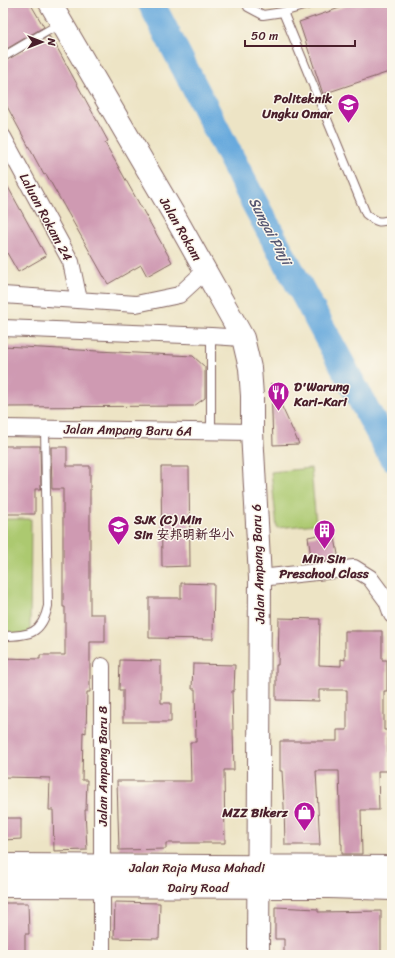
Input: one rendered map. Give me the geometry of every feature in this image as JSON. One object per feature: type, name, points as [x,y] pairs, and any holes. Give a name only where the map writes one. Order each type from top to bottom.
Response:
[{"type":"main road","name":"Jalan Rokam","points":[[50,3],[205,271]]},
{"type":"main road","name":"Jalan Ampang Baru 6","points":[[205,271],[243,338],[250,368],[260,578],[258,955]]},
{"type":"main road","name":"Jalan Raja Musa Mahadi","points":[[3,865],[102,876],[258,877],[392,867]]},
{"type":"main road","points":[[3,886],[102,876]]},
{"type":"main road","points":[[258,877],[329,887],[392,889]]},
{"type":"street","name":"Laluan Rokam 24","points":[[3,137],[71,262],[79,300]]},
{"type":"street","name":"Jalan Rokam","points":[[3,295],[136,304],[179,295],[205,271]]},
{"type":"street","points":[[3,328],[243,338]]},
{"type":"street","name":"Jalan Ampang Baru 6A","points":[[3,428],[252,432]]},
{"type":"street","points":[[260,578],[354,568],[370,578],[387,601],[392,615]]},
{"type":"street","name":"Jalan Ampang Baru 8","points":[[102,666],[102,955]]},
{"type":"lane","points":[[247,3],[248,7],[264,15],[283,12],[313,3]]},
{"type":"lane","points":[[283,12],[366,214],[374,221],[381,222],[392,219]]},
{"type":"lane","points":[[3,57],[61,23]]},
{"type":"lane","points":[[211,336],[211,432]]},
{"type":"lane","points":[[3,636],[27,635],[40,628],[46,618],[48,606],[45,429]]},
{"type":"green space","points":[[311,468],[316,524],[277,528],[271,472]]},
{"type":"green space","points":[[3,519],[31,519],[30,634],[3,634]]},
{"type":"building","points":[[3,3],[30,3],[44,27],[3,51]]},
{"type":"building","points":[[354,3],[392,3],[392,71],[323,94],[299,22]]},
{"type":"building","points":[[49,36],[54,42],[108,141],[105,143],[172,262],[147,276],[141,265],[108,284],[46,174],[44,175],[3,99],[3,62]]},
{"type":"building","points":[[3,178],[46,256],[18,272],[3,246]]},
{"type":"building","points":[[3,346],[193,356],[205,367],[205,398],[194,406],[3,407]]},
{"type":"building","name":"D'Warung Kari-Kari","points":[[271,383],[299,444],[273,445]]},
{"type":"building","points":[[3,446],[40,446],[41,489],[35,489],[35,514],[3,514]]},
{"type":"building","points":[[51,447],[67,447],[67,466],[90,466],[90,614],[105,614],[105,642],[90,642],[90,692],[87,692],[86,733],[83,732],[82,780],[87,780],[85,810],[87,850],[54,851],[53,810],[49,810],[50,778],[3,777],[3,658],[40,659],[40,655],[65,655],[65,607],[63,607],[63,489],[52,489]]},
{"type":"building","points":[[161,467],[189,467],[190,566],[162,567]]},
{"type":"building","name":"Min Sin Preschool Class","points":[[334,532],[339,560],[312,563],[308,537]]},
{"type":"building","points":[[181,583],[214,584],[213,639],[149,638],[149,598],[181,598]]},
{"type":"building","points":[[279,618],[320,619],[319,665],[341,666],[341,659],[345,660],[345,631],[382,631],[382,660],[387,660],[387,691],[384,691],[384,730],[388,730],[388,771],[378,771],[379,810],[361,810],[362,854],[342,854],[339,771],[316,771],[320,845],[285,845],[282,771],[280,771],[280,741],[337,741],[337,730],[347,730],[347,690],[319,690],[319,701],[276,700],[276,665],[278,665]]},
{"type":"building","points":[[120,660],[161,661],[161,703],[171,703],[171,722],[123,722],[123,690],[119,690]]},
{"type":"building","points":[[193,664],[235,665],[234,691],[232,691],[234,770],[224,770],[225,843],[166,843],[166,849],[119,850],[117,781],[191,781],[190,742],[196,742],[195,689],[192,689]]},
{"type":"building","points":[[3,818],[21,818],[21,839],[3,840]]},
{"type":"building","points":[[115,902],[160,903],[159,939],[114,938]]},
{"type":"building","points":[[3,903],[28,903],[29,934],[25,934],[25,955],[3,955]]},
{"type":"building","points":[[275,907],[318,909],[318,912],[381,911],[381,955],[284,955],[284,939],[275,939]]},
{"type":"waterway","name":"Sungai Pinji","points":[[151,3],[255,204],[392,457]]},
{"type":"place","name":"Politeknik Ungku Omar","points":[[348,124]]},
{"type":"place","name":"D'Warung Kari-Kari","points":[[278,412]]},
{"type":"place","name":"SJK (C) Min Sin 安邦明新华小","points":[[119,546]]},
{"type":"place","name":"Min Sin Preschool Class","points":[[324,550]]},
{"type":"place","name":"MZZ Bikerz","points":[[304,832]]}]
